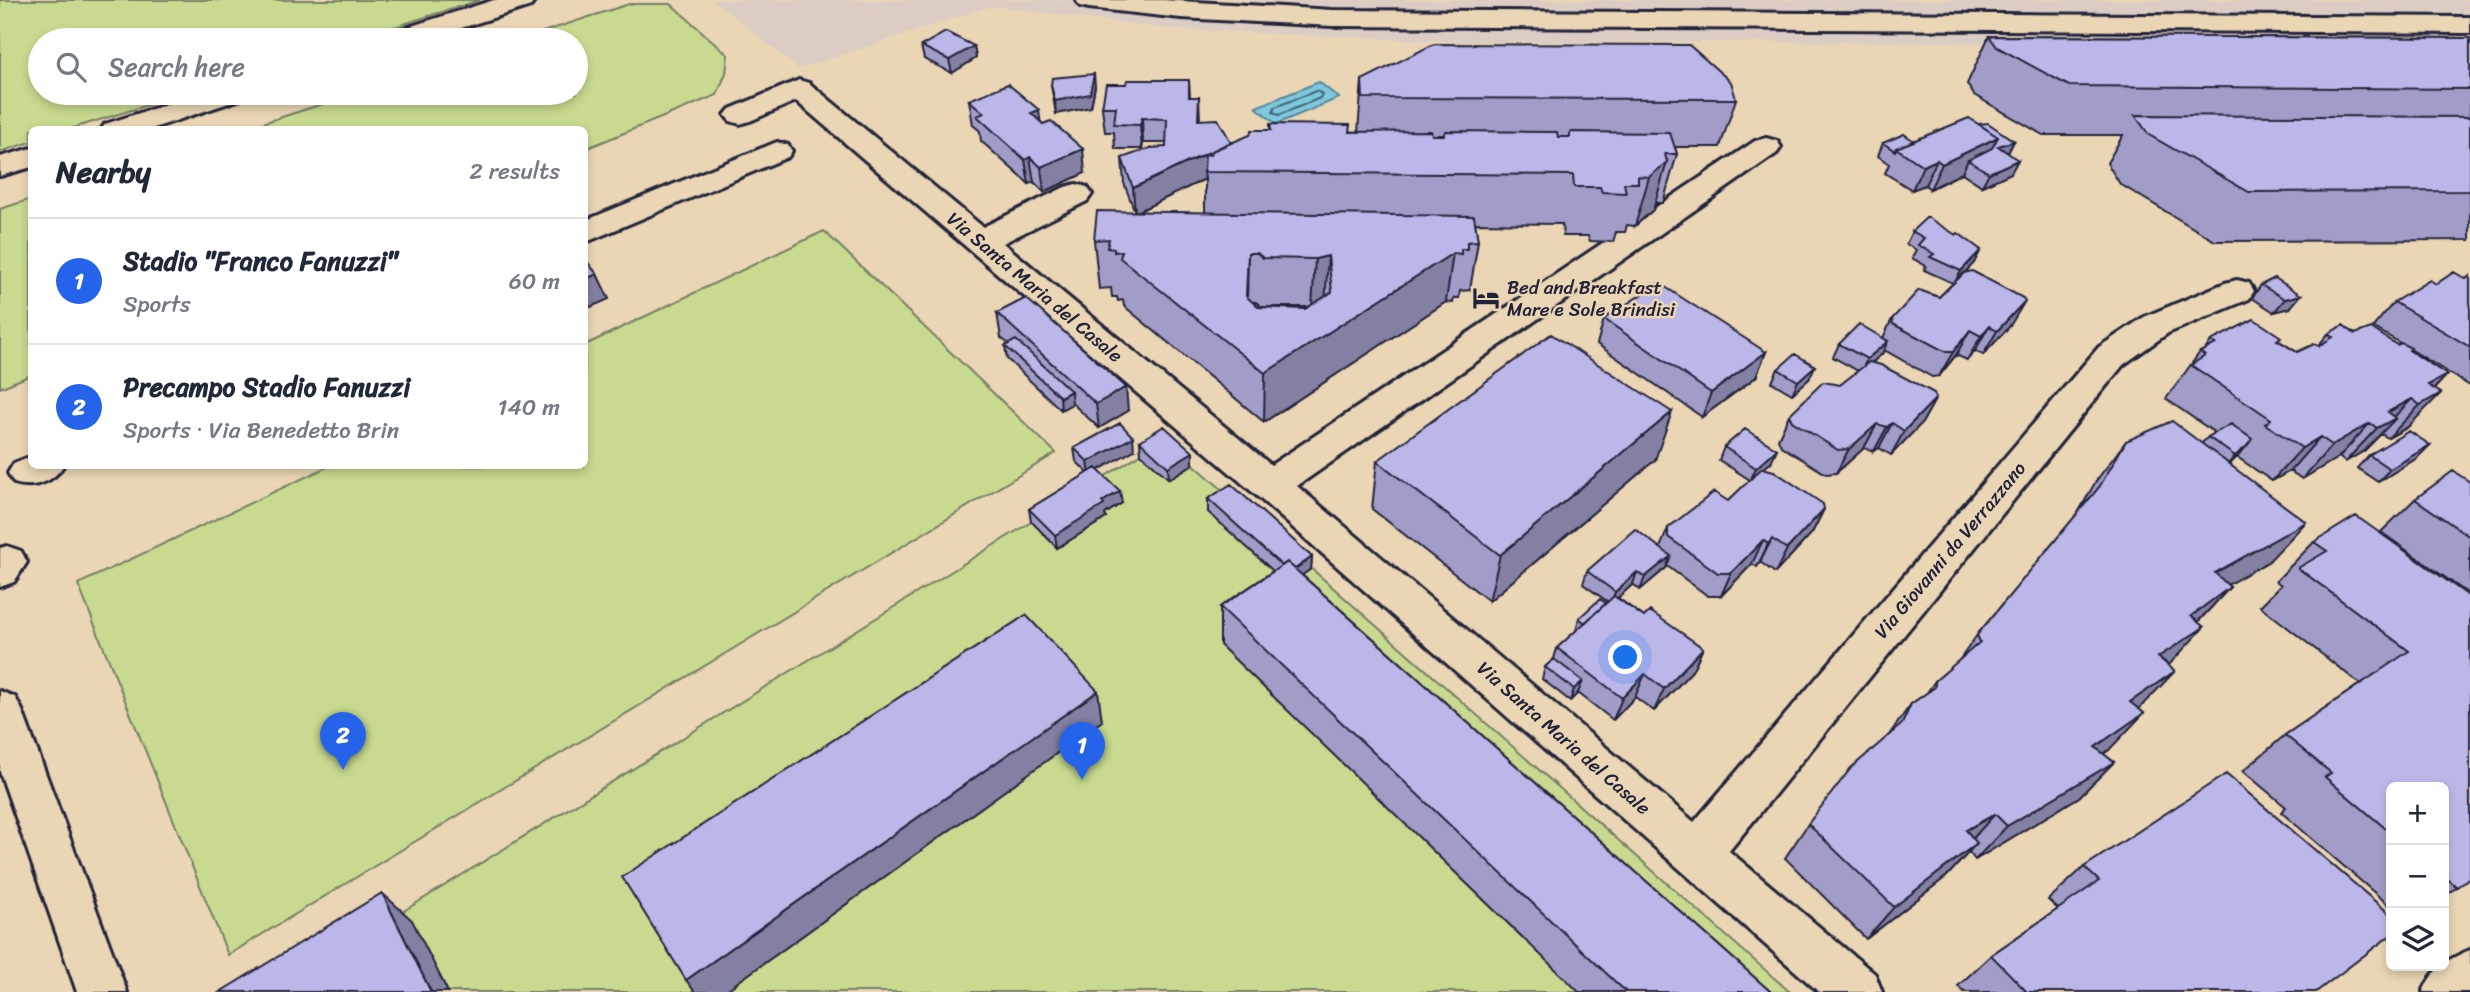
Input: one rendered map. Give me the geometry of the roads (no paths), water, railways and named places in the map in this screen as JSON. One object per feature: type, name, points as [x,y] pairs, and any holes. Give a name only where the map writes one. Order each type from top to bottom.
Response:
[{"type":"street","points":[[434,28],[522,0]]},
{"type":"street","points":[[1089,0],[1181,10],[1332,18],[2470,25]]},
{"type":"street","name":"Via Santa Maria del Casale","points":[[740,115],[799,89],[1270,485],[1857,992]]},
{"type":"street","points":[[128,126],[194,105]]},
{"type":"street","points":[[1270,485],[1766,147]]},
{"type":"street","points":[[588,231],[777,151]]},
{"type":"street","points":[[0,167],[28,158]]},
{"type":"street","points":[[981,241],[1076,194]]},
{"type":"street","name":"Via Giovanni da Verrazzano","points":[[1697,854],[2111,356],[2155,325],[2237,291]]},
{"type":"street","points":[[0,710],[98,990]]},
{"type":"street","points":[[2448,992],[2470,975]]},
{"type":"water","points":[[1319,82],[1339,98],[1276,124],[1256,107]]},
{"type":"place","name":"Bed and Breakfast Mare e Sole Brindisi","points":[[1486,298]]},
{"type":"place","name":"Precampo Stadio Fanuzzi","points":[[343,770]]},
{"type":"place","name":"Stadio \"Franco Fanuzzi\"","points":[[1082,780]]}]
